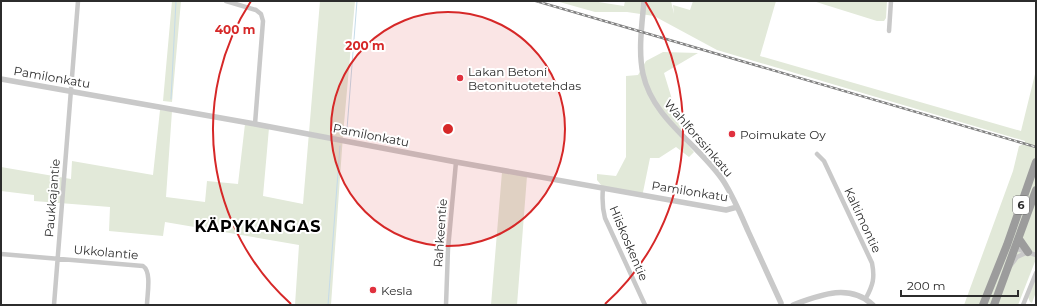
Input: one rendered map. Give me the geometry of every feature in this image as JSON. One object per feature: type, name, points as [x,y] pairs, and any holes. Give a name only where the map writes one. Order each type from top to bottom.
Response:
[{"type":"highway","name":"6","points":[[983,305],[1007,245],[1036,162]]},
{"type":"highway","name":"6","points":[[994,305],[1036,190]]},
{"type":"highway","points":[[1019,239],[1034,255]]},
{"type":"street","name":"Paukkajantie","points":[[54,305],[78,1]]},
{"type":"street","points":[[226,1],[256,10],[261,14],[263,21],[255,124]]},
{"type":"street","name":"Wahlforssinkatu","points":[[644,1],[641,56],[643,74],[648,89],[660,111],[716,172],[727,187],[780,304]]},
{"type":"street","points":[[889,31],[891,1]]},
{"type":"street","name":"Pamilonkatu","points":[[1,79],[726,210],[737,207]]},
{"type":"street","name":"Kaltimontie","points":[[817,154],[824,161],[872,263],[874,274],[872,285],[866,298]]},
{"type":"street","name":"Rahkeentie","points":[[446,305],[448,249],[456,162]]},
{"type":"street","name":"Hiiskoskentie","points":[[603,188],[602,209],[605,218],[645,305]]},
{"type":"street","points":[[1007,245],[1034,255]]},
{"type":"street","name":"Ukkolantie","points":[[1,254],[144,266],[147,268],[149,275],[146,305]]},
{"type":"street","points":[[1008,268],[1017,257],[1034,255]]},
{"type":"street","points":[[1023,305],[1036,273]]},
{"type":"street","points":[[793,305],[823,294],[843,293],[866,298],[873,305]]},
{"type":"street","points":[[780,304],[787,303],[790,305]]},
{"type":"green space","points":[[172,1],[181,1],[172,102],[163,101]]},
{"type":"green space","points":[[320,1],[355,1],[343,135],[331,305],[295,305],[299,245],[165,222],[163,236],[109,231],[110,207],[34,201],[34,195],[1,191],[1,167],[71,179],[72,161],[153,175],[160,110],[172,111],[166,197],[205,202],[207,181],[238,184],[245,124],[269,128],[263,196],[303,204]]},
{"type":"green space","points":[[556,1],[592,1],[624,6],[625,1],[671,1],[674,14],[673,5],[690,10],[693,1],[776,1],[760,56],[1021,131],[1036,70],[1036,146],[1025,143],[1025,141],[717,50],[654,16],[627,12],[595,12]]},
{"type":"green space","points":[[813,1],[887,1],[886,18],[884,21],[877,21]]},
{"type":"green space","points":[[663,52],[698,53],[664,73],[685,142],[694,152],[689,157],[676,147],[659,158],[650,158],[642,197],[605,190],[597,180],[597,174],[616,176],[626,157],[626,76],[638,75],[646,61]]},
{"type":"green space","points":[[1024,144],[1036,148],[1036,259],[1018,305],[964,305],[1013,171],[1019,146]]},
{"type":"green space","points":[[502,172],[527,176],[517,305],[491,305]]},
{"type":"green space","points":[[1036,277],[1036,292],[1032,303],[1028,297]]},
{"type":"waterway","points":[[171,99],[176,1]]},
{"type":"waterway","points":[[340,132],[340,130],[347,129],[357,1]]},
{"type":"waterway","points":[[328,305],[340,146]]},
{"type":"railway","points":[[536,1],[1036,147]]},
{"type":"place","name":"Lakan Betoni Betonituotetehdas","points":[[460,78]]},
{"type":"place","name":"Poimukate Oy","points":[[732,134]]},
{"type":"place","name":"Kesla","points":[[373,290]]},
{"type":"district","name":"KÄPYKANGAS","points":[[258,226]]}]
